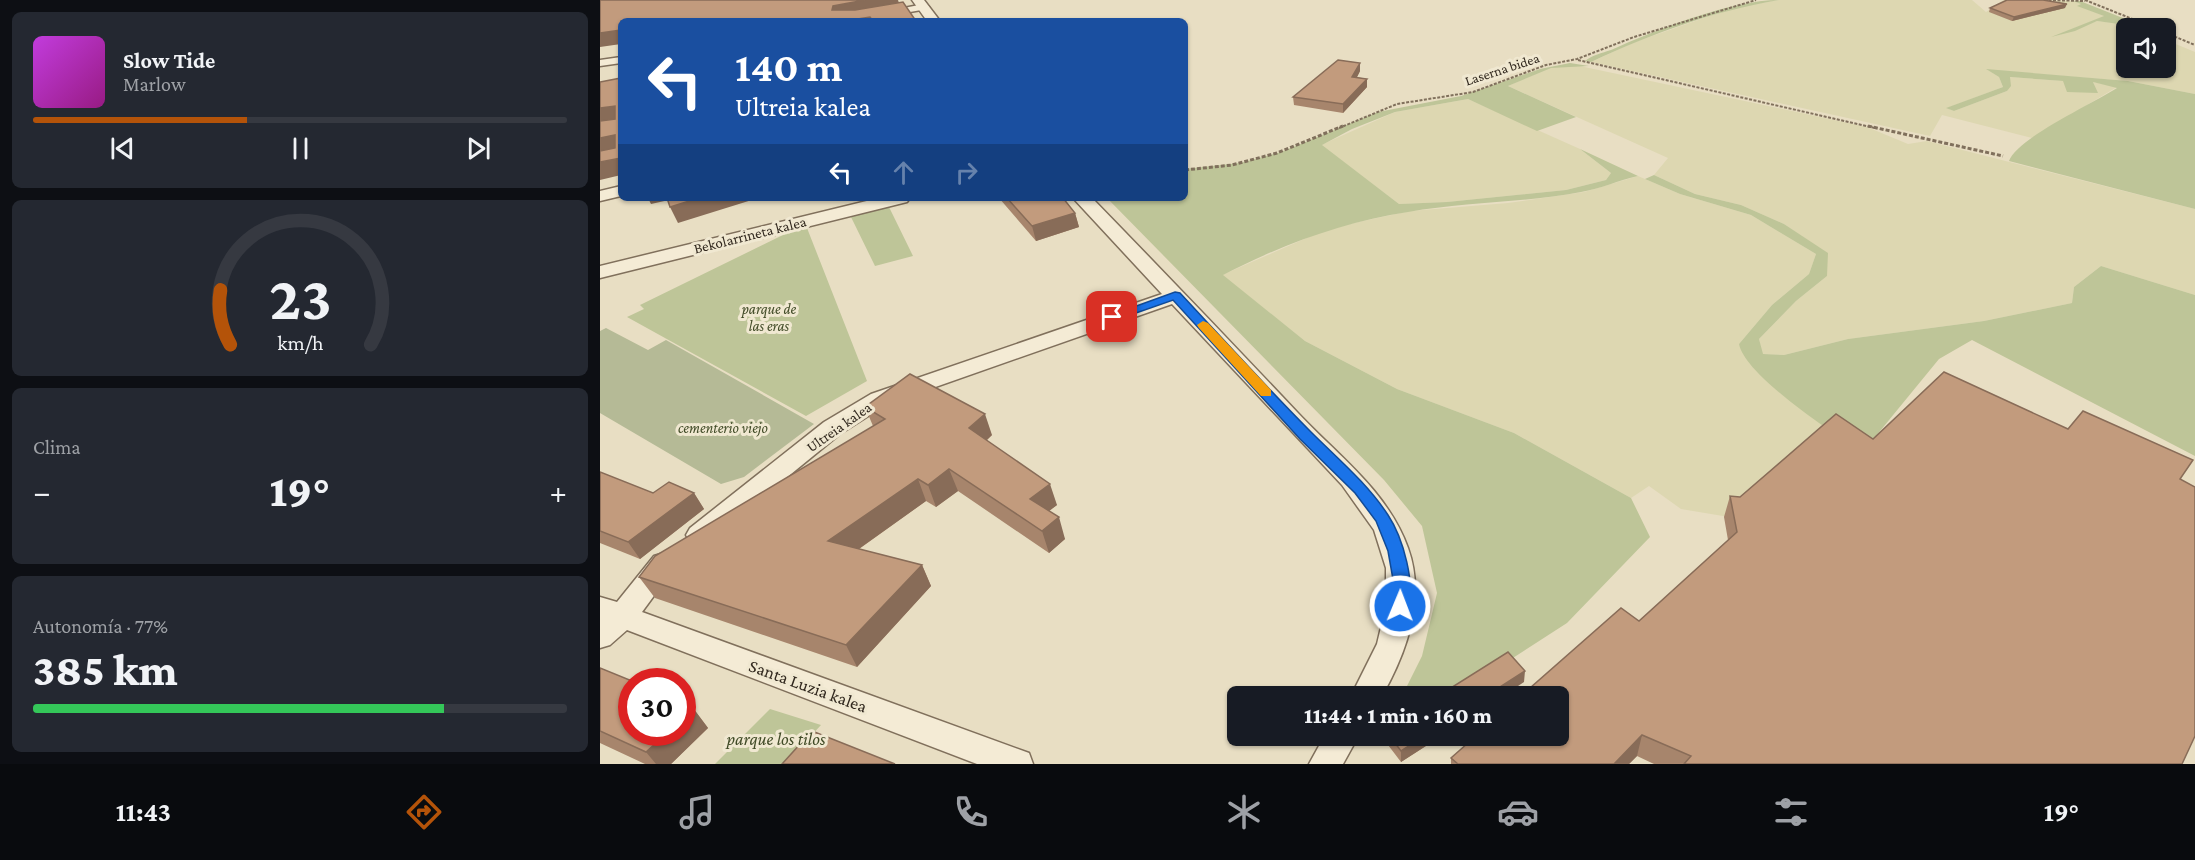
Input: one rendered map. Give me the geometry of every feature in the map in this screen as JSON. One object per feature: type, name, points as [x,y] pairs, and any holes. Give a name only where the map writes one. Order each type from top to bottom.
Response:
[{"type":"street","points":[[857,18],[921,4],[932,18]]},
{"type":"street","points":[[600,63],[618,60]]},
{"type":"street","points":[[600,196],[618,192]]},
{"type":"street","name":"Bekolarrineta kalea","points":[[600,272],[889,201]]},
{"type":"street","points":[[1085,201],[1305,435],[1360,489],[1383,519],[1396,551],[1402,585],[1398,627],[1371,686]]},
{"type":"street","name":"Ultreia kalea","points":[[607,620],[662,564],[854,413],[879,399],[921,383],[1175,296]]},
{"type":"street","name":"Santa Luzia kalea","points":[[607,620],[1017,764]]},
{"type":"street","points":[[1325,764],[1336,746]]},
{"type":"path","name":"Laserna bidea","points":[[1188,170],[1232,165],[1277,153],[1397,104],[1473,92],[1546,65],[1577,60],[1702,15],[1756,0]]},
{"type":"path","points":[[2044,0],[2087,1],[2130,18]]},
{"type":"path","points":[[2176,37],[2195,45]]},
{"type":"path","points":[[1577,60],[1595,66],[2003,156]]},
{"type":"shaded area","points":[[1779,0],[1972,0],[1986,12],[2004,0],[2073,1],[2082,4],[2078,6],[2105,16],[2053,37],[2097,21],[2116,23],[2116,78],[2176,78],[2176,44],[2195,52],[2195,94],[2128,81],[1988,70],[1999,77],[2003,87],[1947,108],[1954,111],[2007,91],[2009,77],[2063,81],[2097,93],[2093,82],[2117,87],[2032,138],[1942,115],[1930,136],[1591,62],[1635,42],[1738,7]]},
{"type":"shaded area","points":[[1575,65],[1867,127],[1908,144],[1927,141],[2195,209],[2195,295],[2101,266],[2074,287],[2072,303],[1984,321],[1848,339],[1784,355],[1762,354],[1759,339],[1796,301],[1827,276],[1827,253],[1784,224],[1741,205],[1695,194],[1654,175],[1668,158],[1508,86],[1551,67]]},
{"type":"shaded area","points":[[1468,99],[1580,149],[1611,173],[1606,180],[1566,190],[1447,202],[1399,204],[1321,145],[1395,112]]},
{"type":"shaded area","points":[[1638,176],[1680,194],[1751,215],[1816,254],[1809,274],[1772,305],[1739,344],[1780,393],[1831,430],[1729,517],[1681,509],[1649,486],[1631,498],[1514,433],[1397,389],[1305,341],[1222,275],[1318,233],[1349,224],[1410,211],[1508,203],[1584,192]]},
{"type":"green space","points":[[1779,0],[1706,17],[1636,42],[1591,62],[1585,61],[1649,34],[1716,11],[1760,1]]},
{"type":"green space","points":[[2073,1],[2080,1],[2123,18],[2116,18],[2116,24],[2097,21],[2075,31],[2051,37],[2104,16],[2077,6],[2081,4]]},
{"type":"green space","points":[[1570,63],[1589,66],[1551,68],[1508,86],[1576,117],[1537,131],[1468,99],[1395,112],[1352,129],[1322,145],[1399,204],[1447,202],[1566,190],[1606,180],[1611,173],[1580,149],[1638,176],[1588,191],[1560,196],[1451,206],[1384,216],[1313,236],[1223,275],[1305,341],[1397,389],[1514,433],[1631,498],[1650,537],[1567,623],[1469,686],[1407,686],[1422,656],[1437,593],[1422,526],[1384,480],[1110,201],[1188,201],[1188,169],[1240,163],[1281,152],[1378,112],[1461,96],[1540,69]]},
{"type":"green space","points":[[1986,69],[2128,81],[2195,94],[2195,209],[2009,161],[2026,142],[2057,121],[2117,88],[2093,82],[2098,93],[2067,92],[2063,81],[2010,77],[2011,86],[2007,91],[1954,111],[1946,108],[2003,87],[1999,77]]},
{"type":"green space","points":[[1654,175],[1695,194],[1741,205],[1784,224],[1828,253],[1827,276],[1796,301],[1759,339],[1763,354],[1784,355],[1848,339],[1984,321],[2072,303],[2074,287],[2101,266],[2195,295],[2195,456],[1972,340],[1939,359],[1862,453],[1773,387],[1745,357],[1739,344],[1772,305],[1809,274],[1816,254],[1751,215],[1680,194],[1645,179]]},
{"type":"green space","points":[[889,207],[913,256],[875,266],[851,217]]},
{"type":"green space","name":"parque de las eras","points":[[807,228],[867,381],[806,416],[627,317],[644,309],[640,305],[785,234]]},
{"type":"green space","name":"cementerio viejo","points":[[606,328],[648,350],[666,340],[814,424],[744,477],[721,484],[600,413],[600,331]]},
{"type":"green space","name":"parque los tilos","points":[[770,709],[821,725],[785,764],[715,764]]},
{"type":"building","points":[[600,0],[865,0],[833,6],[832,10],[855,10],[903,2],[914,18],[618,18],[618,30],[600,33]]},
{"type":"building","points":[[2007,0],[2043,0],[2067,4],[2014,17],[1990,8]]},
{"type":"building","points":[[1338,60],[1360,63],[1352,77],[1367,79],[1343,104],[1293,97]]},
{"type":"building","points":[[618,79],[618,159],[600,162],[600,151],[615,148],[615,135],[600,138],[600,121],[615,119],[615,106],[600,108],[600,82]]},
{"type":"building","points":[[668,201],[689,201],[670,207]]},
{"type":"building","points":[[1010,201],[1065,201],[1075,213],[1032,226]]},
{"type":"building","points":[[1944,372],[2068,429],[2083,411],[2193,460],[2180,479],[2195,487],[2195,736],[2182,764],[1684,764],[1691,756],[1642,735],[1614,764],[1458,764],[1451,758],[1465,746],[1569,746],[1569,686],[1532,686],[1621,608],[1639,621],[1737,532],[1730,496],[1740,497],[1836,414],[1873,439]]},
{"type":"building","points":[[910,374],[985,414],[969,428],[1050,484],[1030,499],[1059,517],[1042,531],[949,469],[928,485],[918,479],[828,541],[922,565],[846,645],[639,577],[655,556],[885,419],[865,407]]},
{"type":"building","points":[[600,472],[653,493],[669,482],[694,493],[628,542],[600,531]]},
{"type":"building","points":[[1508,652],[1525,671],[1502,686],[1454,686]]},
{"type":"building","points":[[600,668],[618,675],[618,739],[600,731]]},
{"type":"building","points":[[812,731],[895,764],[782,764]]},
{"type":"building","points":[[633,746],[653,746],[646,752]]},
{"type":"building","points":[[1397,746],[1409,746],[1401,751]]},
{"type":"slow traffic","points":[[1203,325],[1266,393]]},
{"type":"route","points":[[1112,317],[1175,296],[1305,435],[1360,489],[1383,519],[1396,551],[1402,585],[1400,606]]}]
